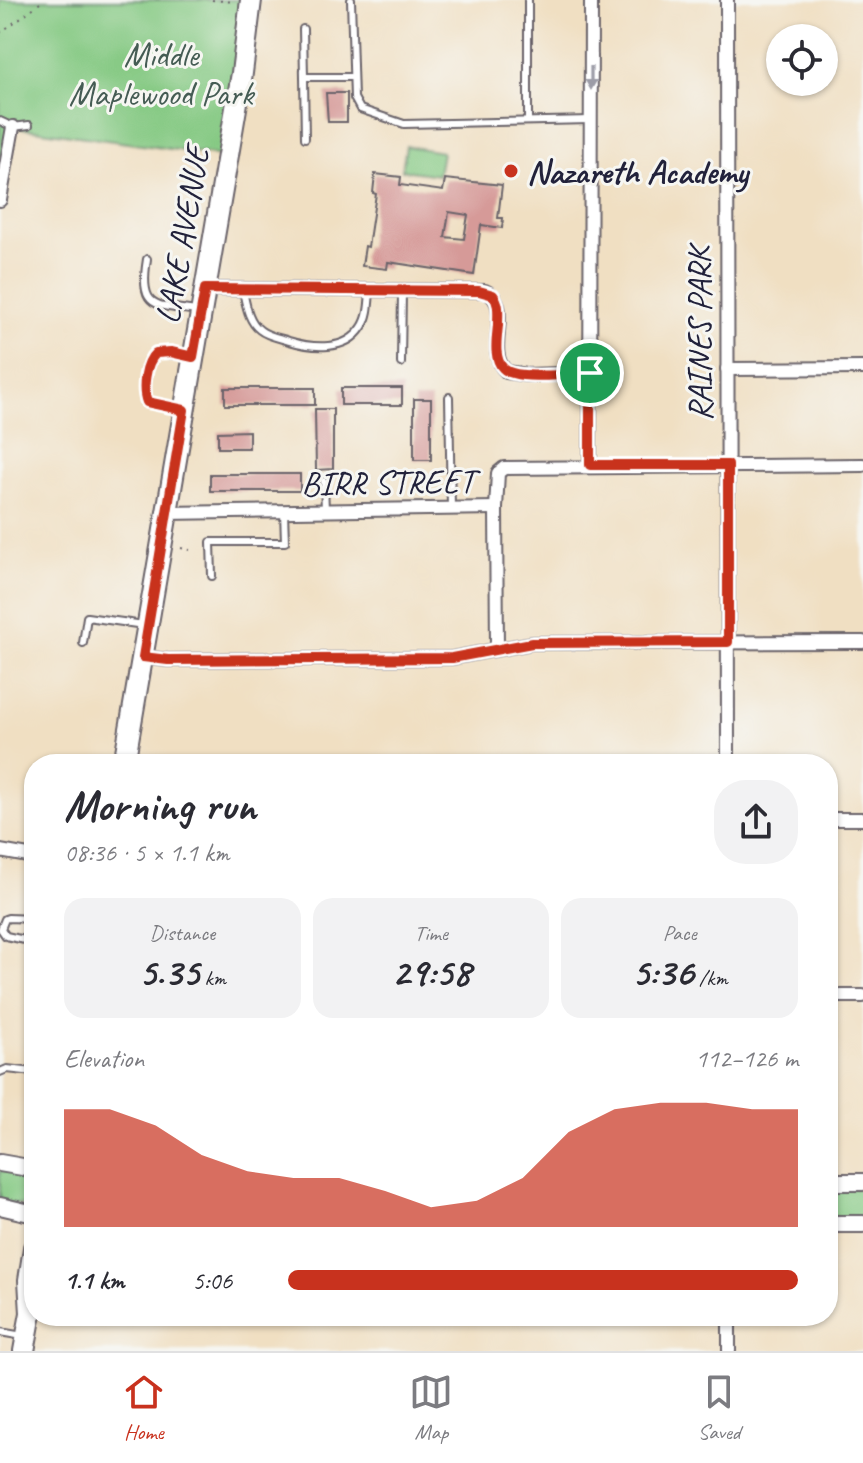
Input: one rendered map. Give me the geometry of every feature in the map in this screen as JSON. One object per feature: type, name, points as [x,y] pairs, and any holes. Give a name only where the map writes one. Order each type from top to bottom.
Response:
[{"type":"main road","name":"LAKE AVENUE","points":[[126,754],[242,73],[243,1]]},
{"type":"street","points":[[590,465],[591,0]]},
{"type":"street","name":"RAINES PARK","points":[[727,0],[728,754]]},
{"type":"street","points":[[0,200],[13,127]]},
{"type":"street","points":[[205,289],[479,291],[493,295],[498,304],[497,351],[501,367],[507,372],[527,375],[590,373]]},
{"type":"street","points":[[727,369],[863,368]]},
{"type":"street","name":"BIRR STREET","points":[[166,513],[496,508],[498,473],[504,468],[863,465]]},
{"type":"street","points":[[496,508],[497,649]]},
{"type":"street","points":[[143,657],[168,660],[452,658],[532,643],[863,642]]},
{"type":"street","points":[[838,819],[863,819]]},
{"type":"street","points":[[0,851],[24,855]]},
{"type":"street","points":[[838,996],[863,996]]},
{"type":"street","points":[[0,1163],[24,1167]]},
{"type":"street","points":[[838,1182],[863,1182]]},
{"type":"street","points":[[0,1206],[24,1212]]},
{"type":"street","points":[[838,1224],[863,1224]]},
{"type":"street","points":[[729,1326],[729,1351]]},
{"type":"lane","points":[[351,0],[354,98],[360,109],[404,124],[591,120]]},
{"type":"lane","points":[[528,0],[528,120]]},
{"type":"lane","points":[[303,29],[305,138]]},
{"type":"lane","points":[[304,77],[353,77]]},
{"type":"lane","points":[[0,121],[13,127],[29,125]]},
{"type":"lane","points":[[147,259],[143,282],[144,293],[149,300],[201,311]]},
{"type":"lane","points":[[243,291],[249,316],[260,331],[323,348],[338,344],[361,329],[370,291]]},
{"type":"lane","points":[[401,363],[402,291]]},
{"type":"lane","points":[[184,410],[147,402],[144,394],[149,359],[156,353],[171,352],[193,357]]},
{"type":"lane","points":[[449,397],[451,509]]},
{"type":"lane","points":[[324,481],[325,511]]},
{"type":"lane","points":[[212,576],[211,542],[285,542],[284,511]]},
{"type":"lane","points":[[83,643],[87,617],[148,626]]},
{"type":"lane","points":[[24,919],[8,918],[1,929],[6,936],[24,940]]},
{"type":"lane","points":[[0,1072],[7,1069],[24,1071]]},
{"type":"lane","points":[[0,1332],[26,1344]]},
{"type":"path","points":[[0,33],[44,0]]},
{"type":"path","points":[[212,0],[243,1]]},
{"type":"path","points":[[181,548],[190,550]]},
{"type":"green space","name":"Middle Maplewood Park","points":[[0,0],[251,0],[228,157],[14,127],[0,202]]},
{"type":"green space","points":[[406,146],[442,152],[438,175],[402,170]]},
{"type":"green space","points":[[0,1170],[24,1174],[24,1206],[0,1202]]},
{"type":"green space","points":[[838,1188],[863,1188],[863,1219],[838,1219]]},
{"type":"building","points":[[326,93],[347,93],[347,122],[328,122]]},
{"type":"building","points":[[375,174],[401,177],[400,185],[443,191],[445,179],[502,185],[498,218],[503,218],[502,228],[481,225],[474,275],[388,262],[387,269],[362,266],[376,194],[373,193]],"holes":[[[449,212],[468,215],[464,239],[445,237]]]},
{"type":"building","points":[[225,388],[315,388],[315,405],[225,405]]},
{"type":"building","points":[[341,388],[402,388],[402,405],[341,405]]},
{"type":"building","points":[[414,399],[431,399],[431,460],[414,460]]},
{"type":"building","points":[[315,409],[333,409],[333,469],[316,470]]},
{"type":"building","points":[[249,431],[249,448],[218,448],[218,432]]},
{"type":"building","points":[[210,474],[300,474],[300,491],[210,491]]},
{"type":"place","name":"Nazareth Academy","points":[[511,171]]},
{"type":"route","points":[[205,289],[485,291],[493,295],[498,304],[498,359],[507,372],[527,375],[590,373],[590,465],[728,465],[728,642],[532,643],[452,658],[168,660],[143,657],[184,410],[147,402],[144,394],[149,359],[156,353],[171,352],[193,357],[205,289]]}]
